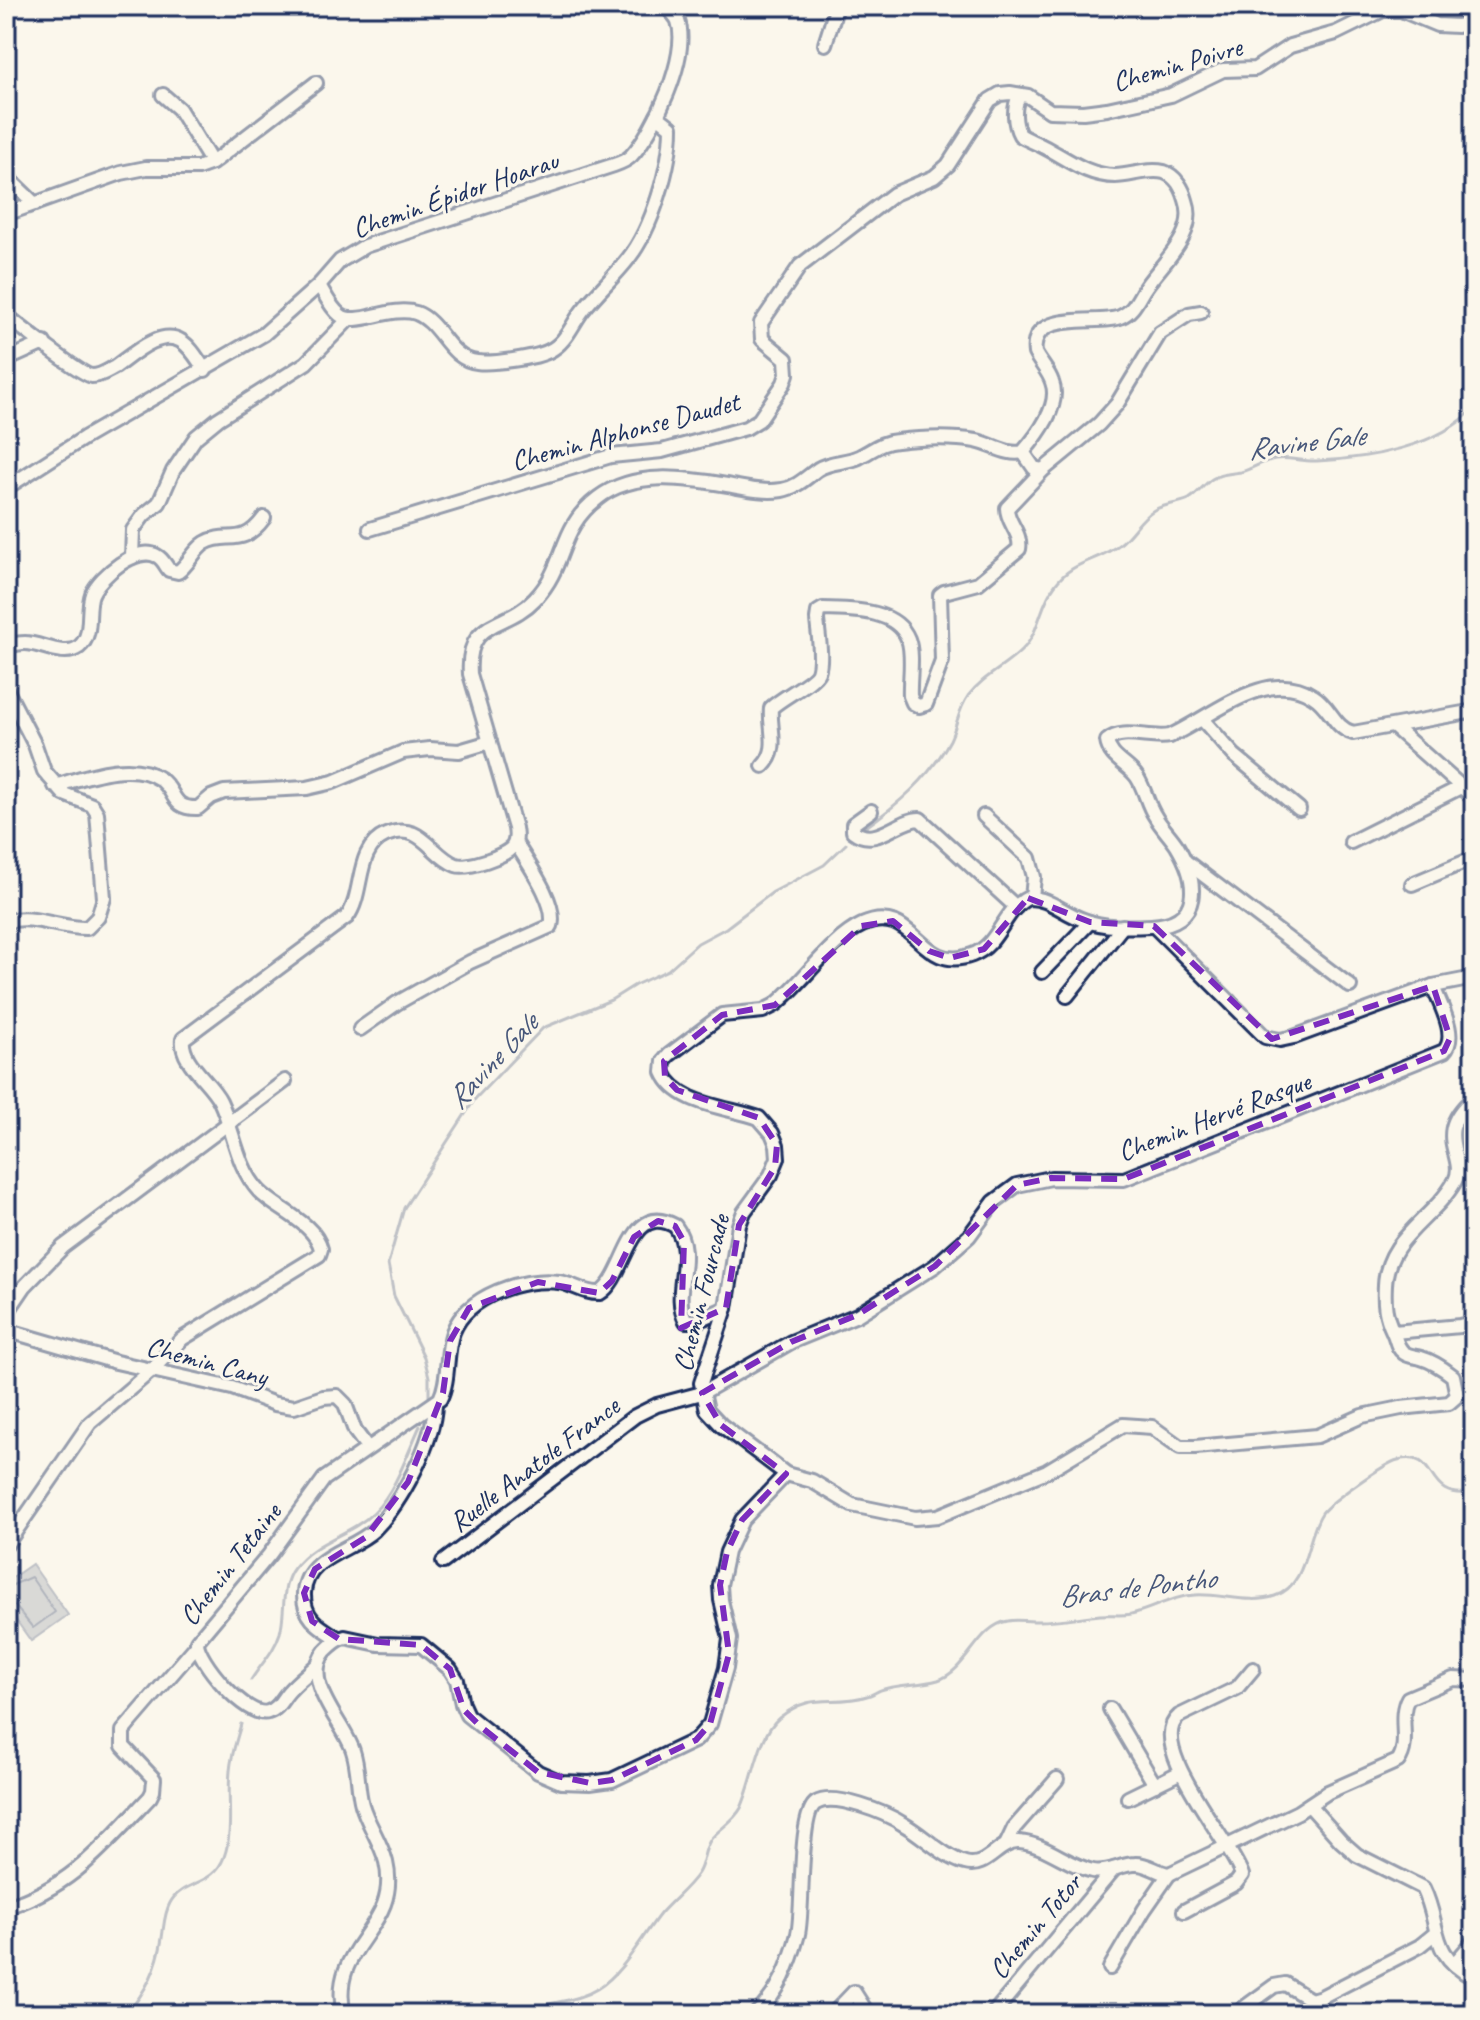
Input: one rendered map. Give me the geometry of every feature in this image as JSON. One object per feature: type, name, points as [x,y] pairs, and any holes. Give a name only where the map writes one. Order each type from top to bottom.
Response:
[{"type":"street","name":"Chemin Épidor Hoarau","points":[[6,488],[84,438],[264,334],[319,285],[340,261],[365,246],[614,165],[630,157],[657,116],[676,68],[680,39],[677,21],[666,6]]},
{"type":"street","points":[[825,44],[837,6]]},
{"type":"street","name":"Chemin Poivre","points":[[1019,96],[1028,96],[1050,111],[1083,112],[1171,95],[1216,72],[1255,69],[1290,46],[1336,33],[1383,10],[1401,10],[1437,25],[1457,26],[1474,22]]},
{"type":"street","points":[[6,214],[121,173],[146,168],[198,168],[212,163],[316,83]]},
{"type":"street","name":"Chemin Alphonse Daudet","points":[[370,529],[611,456],[662,451],[752,425],[766,411],[787,374],[786,359],[762,339],[761,323],[800,266],[894,194],[934,177],[948,165],[990,100],[1000,94],[1019,96]]},
{"type":"street","points":[[163,95],[179,109],[212,163]]},
{"type":"street","points":[[360,1029],[397,1003],[470,962],[551,926],[553,913],[515,842],[515,828],[470,674],[469,657],[472,644],[481,632],[528,607],[552,579],[568,530],[581,512],[601,495],[619,486],[661,478],[691,478],[748,489],[782,490],[821,467],[854,459],[885,442],[899,440],[969,440],[1014,454],[1023,452],[1049,412],[1055,393],[1051,377],[1035,353],[1037,338],[1063,321],[1112,320],[1131,310],[1181,240],[1188,205],[1182,188],[1170,175],[1157,172],[1105,175],[1076,165],[1024,138],[1017,129],[1016,121],[1019,96]]},
{"type":"street","points":[[319,285],[336,312],[348,320],[383,312],[418,314],[429,321],[457,353],[479,363],[546,353],[557,346],[642,238],[668,155],[671,127],[657,116]]},
{"type":"street","points":[[6,176],[35,204]]},
{"type":"street","points":[[763,766],[770,758],[773,746],[771,708],[781,698],[814,678],[819,671],[817,619],[818,612],[823,609],[866,611],[901,627],[909,641],[910,696],[913,703],[919,706],[926,704],[942,661],[940,595],[978,583],[1019,549],[1019,538],[1007,516],[1007,508],[1043,470],[1099,424],[1117,404],[1160,333],[1189,314],[1201,312]]},
{"type":"street","points":[[6,315],[80,372],[94,376],[160,338],[176,339],[188,347],[205,370]]},
{"type":"street","points":[[132,557],[133,530],[144,515],[159,503],[173,471],[196,437],[218,419],[306,363],[348,320]]},
{"type":"street","points":[[6,360],[44,343]]},
{"type":"street","points":[[1023,452],[1028,463],[1043,470]]},
{"type":"street","points":[[6,645],[24,643],[67,651],[80,646],[87,634],[90,598],[105,575],[132,557],[154,554],[163,560],[169,570],[178,572],[202,545],[212,540],[231,539],[254,532],[264,518]]},
{"type":"street","points":[[1350,986],[1185,861],[1153,813],[1138,780],[1110,752],[1107,741],[1117,734],[1164,737],[1264,689],[1291,687],[1311,694],[1348,732],[1359,733],[1474,711]]},
{"type":"street","points":[[6,689],[35,745],[44,771],[55,786],[74,800],[92,805],[97,813],[104,898],[98,917],[87,928],[68,928],[21,917],[6,922]]},
{"type":"street","points":[[1202,719],[1234,755],[1299,809]]},
{"type":"street","points":[[1394,727],[1474,798]]},
{"type":"street","points":[[55,786],[89,775],[137,771],[160,779],[181,805],[198,808],[211,797],[224,792],[307,788],[333,782],[403,752],[430,749],[459,751],[490,742]]},
{"type":"street","points":[[1351,842],[1461,787]]},
{"type":"street","points":[[871,811],[853,824],[857,835],[868,837],[882,834],[907,821],[920,819],[1016,907]]},
{"type":"street","points":[[984,816],[1029,858],[1034,877],[1032,898],[1045,900],[1090,922],[1123,926],[1176,923],[1187,911],[1191,893],[1185,861]]},
{"type":"street","points":[[6,1545],[90,1423],[152,1370],[182,1339],[319,1255],[321,1249],[316,1238],[255,1184],[245,1169],[221,1102],[183,1051],[183,1039],[347,917],[356,902],[363,862],[374,843],[385,835],[410,833],[425,839],[451,863],[466,866],[505,854],[515,842]]},
{"type":"street","points":[[1412,884],[1474,858]]},
{"type":"street","name":"Chemin Fourcade","points":[[1032,898],[1016,907],[984,949],[962,958],[950,958],[929,951],[904,927],[893,921],[874,921],[861,926],[846,936],[775,1005],[763,1011],[722,1015],[705,1025],[664,1061],[665,1077],[677,1090],[692,1098],[759,1118],[767,1125],[777,1145],[775,1167],[744,1212],[739,1225],[726,1308],[705,1369],[702,1393],[707,1410],[721,1425],[786,1474],[812,1481],[840,1499],[865,1509],[927,1518],[1047,1471],[1123,1425],[1152,1427],[1174,1444],[1187,1448],[1317,1436],[1362,1416],[1454,1401],[1457,1391],[1453,1376],[1429,1361],[1407,1356],[1397,1345],[1394,1332]]},
{"type":"street","points":[[1042,972],[1090,922]]},
{"type":"street","points":[[1067,996],[1123,926]]},
{"type":"street","points":[[1154,926],[1265,1037],[1272,1039],[1294,1037],[1433,986],[1474,978]]},
{"type":"street","name":"Chemin Hervé Rasque","points":[[702,1393],[791,1342],[857,1315],[935,1266],[969,1236],[994,1202],[1017,1185],[1051,1178],[1124,1179],[1444,1051],[1449,1047],[1450,1038],[1433,986]]},
{"type":"street","points":[[6,1314],[25,1286],[63,1247],[285,1081]]},
{"type":"street","points":[[1474,1098],[1458,1115],[1452,1132],[1452,1149],[1458,1166],[1455,1181],[1389,1261],[1385,1274],[1384,1306],[1385,1317],[1394,1332],[1474,1322]]},
{"type":"street","points":[[339,1639],[312,1621],[308,1614],[304,1593],[307,1579],[324,1560],[366,1537],[378,1526],[408,1482],[431,1431],[435,1404],[443,1393],[455,1328],[469,1308],[506,1290],[538,1282],[559,1282],[600,1293],[612,1281],[634,1237],[648,1224],[658,1221],[675,1226],[685,1249],[682,1309],[686,1321],[697,1321],[726,1308]]},
{"type":"street","name":"Chemin Cany","points":[[6,1330],[152,1370],[232,1388],[285,1406],[304,1405],[323,1397],[337,1396],[345,1404],[355,1431],[367,1447]]},
{"type":"street","name":"Ruelle Anatole France","points":[[443,1562],[614,1430],[657,1405],[702,1393]]},
{"type":"street","name":"Chemin Tetaine","points":[[318,1664],[289,1690],[272,1711],[258,1713],[246,1707],[201,1657],[197,1645],[199,1635],[269,1555],[324,1479],[367,1447],[435,1404]]},
{"type":"street","points":[[344,2014],[339,1988],[342,1975],[347,1962],[376,1923],[385,1903],[388,1882],[386,1862],[361,1802],[359,1771],[353,1748],[321,1689],[318,1664],[328,1647],[339,1639],[352,1637],[378,1644],[421,1645],[450,1669],[457,1680],[467,1715],[538,1772],[561,1782],[612,1780],[696,1740],[710,1724],[721,1693],[729,1654],[730,1639],[720,1585],[727,1552],[742,1520],[786,1474]]},
{"type":"street","points":[[6,1907],[39,1895],[75,1873],[150,1797],[154,1779],[123,1746],[123,1731],[197,1645]]},
{"type":"street","points":[[1184,1911],[1239,1881],[1242,1872],[1181,1772],[1170,1739],[1173,1721],[1237,1688],[1253,1669]]},
{"type":"street","points":[[1110,1968],[1169,1874],[1309,1805],[1328,1792],[1398,1761],[1403,1751],[1403,1709],[1412,1695],[1453,1679],[1474,1680]]},
{"type":"street","points":[[1110,1709],[1155,1785]]},
{"type":"street","points":[[1128,1798],[1181,1772]]},
{"type":"street","points":[[1006,1845],[1014,1828],[1057,1779]]},
{"type":"street","points":[[756,2014],[776,1992],[797,1936],[801,1917],[805,1827],[811,1808],[816,1804],[839,1801],[855,1804],[901,1822],[964,1863],[982,1862],[1013,1842],[1030,1844],[1095,1871],[1138,1864],[1169,1874]]},
{"type":"street","points":[[1309,1805],[1357,1855],[1423,1888],[1439,1946],[1454,1964],[1474,1978]]},
{"type":"street","name":"Chemin Totor","points":[[993,2014],[1114,1869]]},
{"type":"street","points":[[1241,2010],[1274,1986],[1285,1984],[1311,2000],[1321,1997],[1420,1946],[1436,1933]]},
{"type":"street","points":[[1454,1964],[1474,1941]]},
{"type":"street","points":[[833,2014],[854,1992],[868,2014]]},
{"type":"highlighted area","points":[[1028,898],[1090,922],[1154,926],[1272,1039],[1433,986],[1450,1038],[1444,1051],[1124,1179],[1051,1178],[1017,1185],[935,1266],[857,1315],[791,1342],[702,1393],[721,1425],[786,1474],[742,1520],[727,1552],[720,1585],[729,1654],[710,1724],[696,1740],[612,1780],[590,1783],[538,1772],[481,1727],[464,1710],[450,1669],[421,1645],[339,1639],[312,1621],[304,1593],[315,1569],[366,1537],[408,1482],[443,1393],[450,1341],[469,1308],[538,1282],[599,1293],[612,1281],[634,1237],[658,1221],[675,1226],[684,1242],[681,1328],[726,1308],[739,1225],[775,1167],[777,1145],[759,1118],[677,1090],[665,1077],[664,1061],[722,1015],[775,1005],[861,926],[893,921],[929,951],[950,958],[984,949]]},
{"type":"water","points":[[32,1564],[68,1615],[31,1641],[6,1606],[6,1582]]},
{"type":"waterway","name":"Ravine Gale","points":[[862,830],[900,801],[932,767],[950,740],[968,696],[1029,642],[1050,592],[1062,577],[1112,550],[1149,513],[1189,499],[1215,477],[1241,472],[1271,460],[1336,460],[1401,448],[1442,432],[1474,408]]},
{"type":"waterway","name":"Ravine Gale","points":[[429,1396],[429,1377],[424,1357],[394,1296],[388,1264],[404,1208],[475,1099],[543,1028],[611,1000],[668,970],[698,943],[726,928],[773,892],[824,865],[846,844]]},
{"type":"waterway","name":"Ravine Gale","points":[[251,1680],[277,1640],[282,1625],[285,1591],[294,1568],[322,1544],[365,1520],[382,1503],[395,1483],[420,1426]]},
{"type":"waterway","name":"Bras de Pontho","points":[[522,2014],[540,2006],[588,1994],[616,1973],[660,1914],[698,1873],[711,1839],[741,1808],[766,1736],[779,1718],[791,1709],[813,1702],[855,1699],[891,1687],[938,1680],[957,1667],[988,1631],[1008,1621],[1127,1615],[1195,1595],[1246,1599],[1275,1596],[1286,1590],[1300,1571],[1322,1513],[1335,1500],[1398,1460],[1421,1462],[1446,1490],[1474,1492]]},
{"type":"waterway","name":"Ravine Gale","points":[[126,2014],[140,1997],[154,1969],[170,1903],[182,1890],[213,1874],[224,1857],[229,1836],[231,1765],[241,1724]]}]
